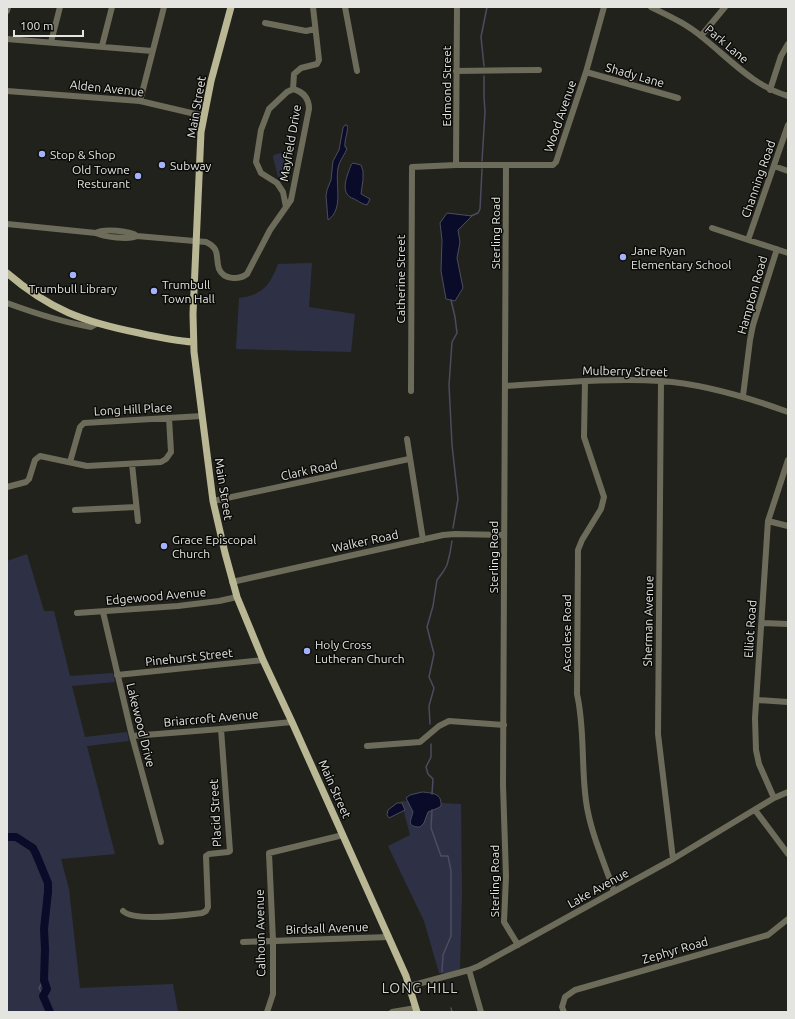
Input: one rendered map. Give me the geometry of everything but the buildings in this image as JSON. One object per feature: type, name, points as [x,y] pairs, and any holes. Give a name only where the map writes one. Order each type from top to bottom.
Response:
[{"type":"main road","name":"Main Street","points":[[231,7],[211,81],[204,116],[200,151],[193,314],[193,342],[213,502],[237,597],[263,660],[389,937],[410,986],[416,1010]]},
{"type":"main road","points":[[7,273],[26,290],[54,307],[96,324],[170,340],[193,342]]},
{"type":"street","points":[[7,11],[8,7]]},
{"type":"street","points":[[51,42],[60,7]]},
{"type":"street","points":[[102,46],[112,7]]},
{"type":"street","points":[[140,101],[164,7]]},
{"type":"street","name":"Mayfield Drive","points":[[293,89],[294,74],[296,71],[301,68],[315,65],[318,62],[319,56],[313,7]]},
{"type":"street","points":[[345,7],[357,71]]},
{"type":"street","name":"Edmond Street","points":[[456,7],[456,165]]},
{"type":"street","name":"Wood Avenue","points":[[412,167],[456,165],[553,165],[556,162],[586,72],[604,7]]},
{"type":"street","name":"Park Lane","points":[[651,7],[681,22],[702,36],[744,73],[770,90],[788,96]]},
{"type":"street","points":[[702,36],[725,7]]},
{"type":"street","points":[[265,23],[306,31],[315,29]]},
{"type":"street","points":[[7,39],[152,50]]},
{"type":"street","points":[[770,90],[781,56],[788,44]]},
{"type":"street","points":[[456,71],[539,70]]},
{"type":"street","name":"Shady Lane","points":[[586,72],[678,98]]},
{"type":"street","name":"Mayfield Drive","points":[[197,241],[206,242],[214,247],[222,273],[236,279],[243,277],[249,271],[270,230],[291,200],[309,110],[307,98],[299,91],[293,89],[287,92],[269,109],[261,130],[256,162],[261,173],[276,183],[283,192],[286,207]]},
{"type":"street","name":"Alden Avenue","points":[[7,91],[140,101],[204,116]]},
{"type":"street","name":"Channing Road","points":[[748,240],[788,125]]},
{"type":"street","name":"Sterling Road","points":[[506,166],[503,785],[506,876],[504,922],[518,945]]},
{"type":"street","points":[[774,166],[788,171]]},
{"type":"street","name":"Catherine Street","points":[[411,391],[412,167]]},
{"type":"street","points":[[8,225],[96,233],[100,235],[115,234],[131,238],[137,236],[197,241]]},
{"type":"street","points":[[712,228],[788,253]]},
{"type":"street","name":"Hampton Road","points":[[743,396],[753,325],[777,249]]},
{"type":"street","points":[[7,303],[34,313],[75,324],[90,327],[96,324]]},
{"type":"street","name":"Mulberry Street","points":[[505,386],[584,380],[661,381],[743,396]]},
{"type":"street","name":"Ascolese Road","points":[[584,380],[584,437],[604,497],[601,509],[582,540],[578,550],[577,694],[581,710],[587,809],[614,891]]},
{"type":"street","name":"Sherman Avenue","points":[[661,381],[658,734],[673,859]]},
{"type":"street","points":[[743,396],[788,412]]},
{"type":"street","name":"Long Hill Place","points":[[70,462],[80,427],[84,423],[202,416]]},
{"type":"street","points":[[7,487],[26,482],[29,479],[35,460],[40,456],[87,466],[161,462],[170,452],[169,418]]},
{"type":"street","points":[[407,439],[423,540]]},
{"type":"street","name":"Clark Road","points":[[213,502],[409,459]]},
{"type":"street","name":"Elliot Road","points":[[774,798],[759,764],[756,750],[756,700],[768,521],[788,460]]},
{"type":"street","points":[[132,464],[138,521]]},
{"type":"street","points":[[75,510],[136,507]]},
{"type":"street","points":[[768,521],[788,526]]},
{"type":"street","name":"Walker Road","points":[[232,582],[455,534],[504,535]]},
{"type":"street","name":"Edgewood Avenue","points":[[77,613],[194,604],[237,597]]},
{"type":"street","name":"Lakewood Drive","points":[[103,612],[132,736],[161,842]]},
{"type":"street","points":[[762,623],[788,624]]},
{"type":"street","name":"Pinehurst Street","points":[[117,675],[263,660]]},
{"type":"street","points":[[756,700],[788,702]]},
{"type":"street","name":"Briarcroft Avenue","points":[[132,736],[292,722]]},
{"type":"street","points":[[366,746],[420,742],[439,726],[449,722],[504,725]]},
{"type":"street","name":"Placid Street","points":[[122,911],[133,917],[171,916],[202,913],[206,911],[208,907],[206,856],[209,854],[230,851],[220,729]]},
{"type":"street","name":"Lake Avenue","points":[[410,986],[469,970],[518,945],[673,859],[774,798],[788,792]]},
{"type":"street","points":[[755,810],[788,854]]},
{"type":"street","name":"Calhoun Avenue","points":[[267,1012],[273,994],[273,941],[269,853],[343,835]]},
{"type":"street","name":"Zephyr Road","points":[[564,1012],[562,1007],[564,997],[575,990],[768,935],[788,919]]},
{"type":"street","name":"Birdsall Avenue","points":[[243,942],[389,937]]},
{"type":"street","points":[[469,970],[481,1012]]},
{"type":"street","points":[[392,1012],[416,1010]]},
{"type":"shaded area","points":[[347,125],[345,147],[347,148],[338,168],[338,196],[336,210],[328,220],[327,190],[331,180],[333,161],[339,150],[343,128]]},
{"type":"shaded area","points":[[281,153],[284,154],[289,174],[288,176],[280,178],[278,177],[273,157],[274,155]]},
{"type":"shaded area","points":[[353,163],[361,165],[363,171],[361,194],[370,199],[367,205],[362,204],[347,194],[345,186],[351,165]]},
{"type":"shaded area","points":[[447,213],[472,216],[458,230],[460,242],[457,258],[463,288],[455,301],[446,299],[441,271],[442,240],[440,223]]},
{"type":"shaded area","points":[[312,263],[309,307],[355,314],[351,352],[236,349],[239,298],[247,297],[264,288],[272,278],[278,264]]},
{"type":"shaded area","points":[[27,554],[44,611],[54,611],[70,676],[113,673],[115,682],[72,686],[85,737],[127,732],[129,741],[87,746],[115,854],[61,859],[69,889],[80,988],[173,984],[178,1012],[7,1012],[7,561]]},
{"type":"shaded area","points":[[422,792],[436,794],[440,798],[441,806],[428,812],[424,823],[420,827],[416,827],[410,822],[413,812],[406,798],[410,795]]},
{"type":"shaded area","points":[[401,801],[461,804],[462,893],[460,969],[451,973],[439,973],[424,921],[388,846],[410,835]]},
{"type":"shaded area","points":[[397,803],[402,803],[405,810],[389,818],[387,815],[388,810]]},
{"type":"waterway","points":[[484,66],[481,37],[487,7]]},
{"type":"waterway","points":[[482,161],[485,112],[484,76]]},
{"type":"waterway","points":[[471,216],[478,213],[480,209],[482,169]]},
{"type":"waterway","points":[[451,300],[457,333],[452,342],[449,385],[452,445],[458,499],[453,528]]},
{"type":"waterway","points":[[430,724],[429,706],[434,688],[429,677],[434,654],[427,627],[433,606],[437,580],[447,565],[452,541]]},
{"type":"waterway","points":[[431,744],[431,757],[426,767],[428,774],[433,779],[432,794]]},
{"type":"waterway","points":[[432,810],[431,828],[441,856],[448,856],[451,871],[451,936],[443,955],[442,972]]},
{"type":"waterway","points":[[7,837],[16,837],[33,848],[48,883],[44,929],[44,980],[47,989],[43,996],[50,1012]]},
{"type":"waterway","points":[[43,996],[39,988],[44,980]]},
{"type":"waterway","points":[[451,1008],[452,1012]]},
{"type":"place","name":"Stop & Shop","points":[[42,154]]},
{"type":"place","name":"Subway","points":[[162,165]]},
{"type":"place","name":"Old Towne Resturant","points":[[138,176]]},
{"type":"place","name":"Jane Ryan Elementary School","points":[[623,257]]},
{"type":"place","name":"Trumbull Library","points":[[73,275]]},
{"type":"place","name":"Trumbull Town Hall","points":[[154,291]]},
{"type":"place","name":"Grace Episcopal Church","points":[[164,546]]},
{"type":"place","name":"Holy Cross Lutheran Church","points":[[307,651]]},
{"type":"district","name":"LONG HILL","points":[[420,988]]}]
